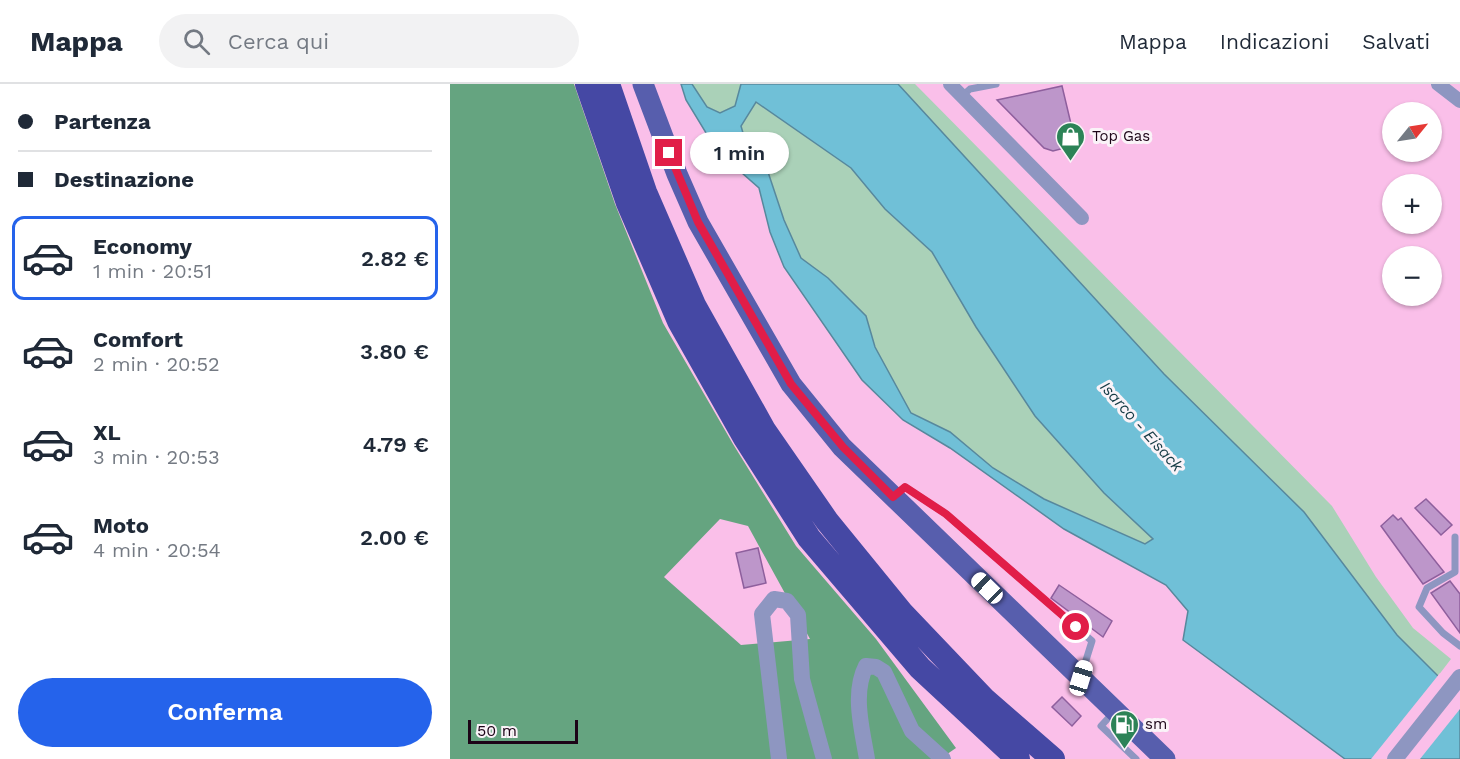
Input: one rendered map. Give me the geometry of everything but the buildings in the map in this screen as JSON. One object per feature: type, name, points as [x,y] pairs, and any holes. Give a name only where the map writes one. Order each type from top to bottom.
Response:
[{"type":"highway","points":[[587,84],[628,203],[679,321],[745,438],[809,538],[920,668],[1018,759]]},
{"type":"highway","points":[[608,84],[645,192],[694,305],[764,429],[827,521],[902,613],[984,699],[1053,759]]},
{"type":"main road","points":[[643,84],[698,222],[791,384],[843,447],[1165,759]]},
{"type":"street","points":[[950,84],[1082,218]]},
{"type":"street","points":[[1438,84],[1460,101]]},
{"type":"street","points":[[779,759],[762,614],[774,599],[787,601],[798,615],[802,679],[824,759]]},
{"type":"street","points":[[867,759],[860,712],[860,678],[866,666],[876,667],[884,672],[912,731],[943,759]]},
{"type":"street","points":[[1395,759],[1460,677]]},
{"type":"lane","points":[[961,97],[970,89],[996,84]]},
{"type":"lane","points":[[893,497],[905,487],[946,514],[1092,641],[1081,678]]},
{"type":"lane","points":[[1455,537],[1455,572],[1427,588],[1419,607],[1443,633],[1460,646]]},
{"type":"lane","points":[[1115,711],[1101,726],[1136,759]]},
{"type":"green space","points":[[450,84],[574,84],[615,204],[663,323],[733,444],[796,546],[876,639],[956,748],[940,759],[450,759]],"holes":[[[720,519],[748,526],[810,639],[741,645],[664,577]]]},
{"type":"green space","points":[[692,84],[741,84],[735,106],[720,113],[707,107]]},
{"type":"green space","points":[[898,84],[915,84],[1332,506],[1376,577],[1413,628],[1451,659],[1438,676],[1397,635],[1304,512],[1164,374]]},
{"type":"green space","points":[[756,102],[851,168],[885,209],[932,252],[976,327],[1035,416],[1104,493],[1153,539],[1145,544],[1044,499],[993,468],[950,432],[911,413],[875,347],[866,316],[828,278],[801,258],[784,220],[767,169],[748,150],[741,126]]},
{"type":"water","name":"Isarco - Eisack","points":[[681,84],[692,84],[707,107],[720,113],[735,106],[741,84],[898,84],[1164,374],[1304,512],[1397,635],[1438,676],[1460,691],[1460,759],[1345,759],[1183,640],[1188,611],[1166,585],[1064,529],[950,448],[903,420],[862,380],[784,267],[770,232],[759,188],[717,151],[686,100]],"holes":[[[756,102],[851,168],[885,209],[932,252],[976,327],[1035,416],[1104,493],[1153,539],[1145,544],[1044,499],[993,468],[950,432],[911,413],[875,347],[866,316],[828,278],[801,258],[784,220],[767,169],[748,150],[741,126]]]},
{"type":"pier","points":[[1440,673],[1460,688],[1460,709],[1420,759],[1371,759]]},
{"type":"place","name":"Top Gas","points":[[1071,162]]},
{"type":"place","name":"sm","points":[[1124,750]]},
{"type":"route","points":[[669,153],[698,222],[753,321],[791,384],[843,447],[893,497],[905,487],[946,514],[1076,627]]}]
